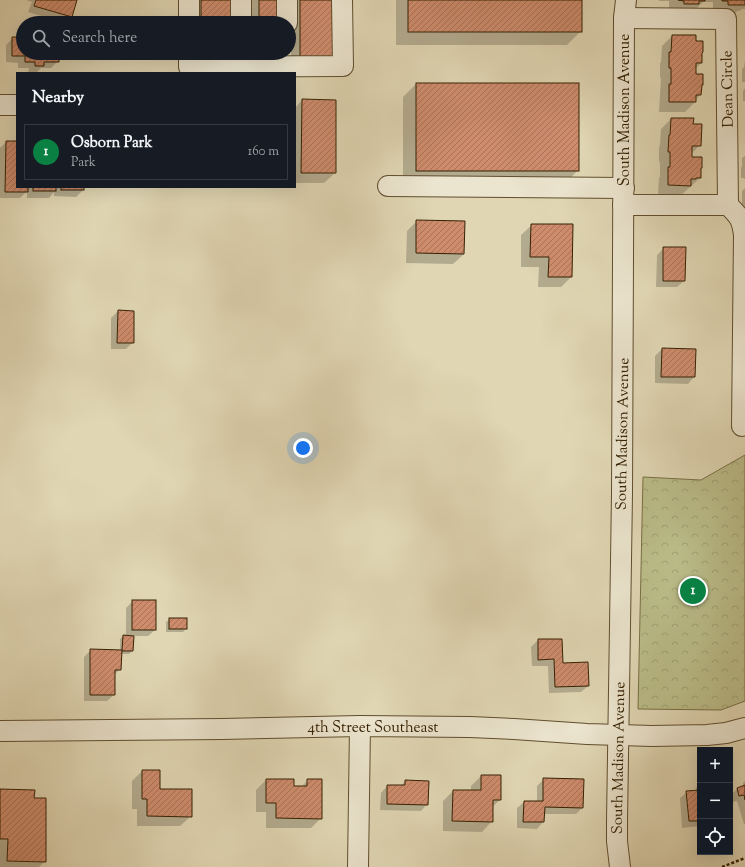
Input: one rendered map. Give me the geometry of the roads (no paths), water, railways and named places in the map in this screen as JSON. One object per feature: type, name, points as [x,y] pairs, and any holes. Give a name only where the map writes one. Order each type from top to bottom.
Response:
[{"type":"street","points":[[189,0],[189,16]]},
{"type":"street","points":[[241,0],[241,16]]},
{"type":"street","points":[[287,0],[287,16]]},
{"type":"street","points":[[189,60],[189,67],[240,60],[286,60],[343,66],[342,0]]},
{"type":"street","name":"South Madison Avenue","points":[[620,867],[617,841],[617,822],[622,486],[625,9]]},
{"type":"street","name":"Dean Circle","points":[[625,9],[726,19],[728,205]]},
{"type":"street","points":[[0,105],[16,105]]},
{"type":"street","points":[[388,186],[623,196],[728,205],[740,217],[744,235],[742,426]]},
{"type":"street","points":[[358,867],[360,726]]},
{"type":"street","name":"4th Street Southeast","points":[[0,731],[360,726],[492,728],[587,734],[652,736],[706,735],[726,733],[745,728]]},
{"type":"place","name":"Osborn Park","points":[[693,591]]}]
